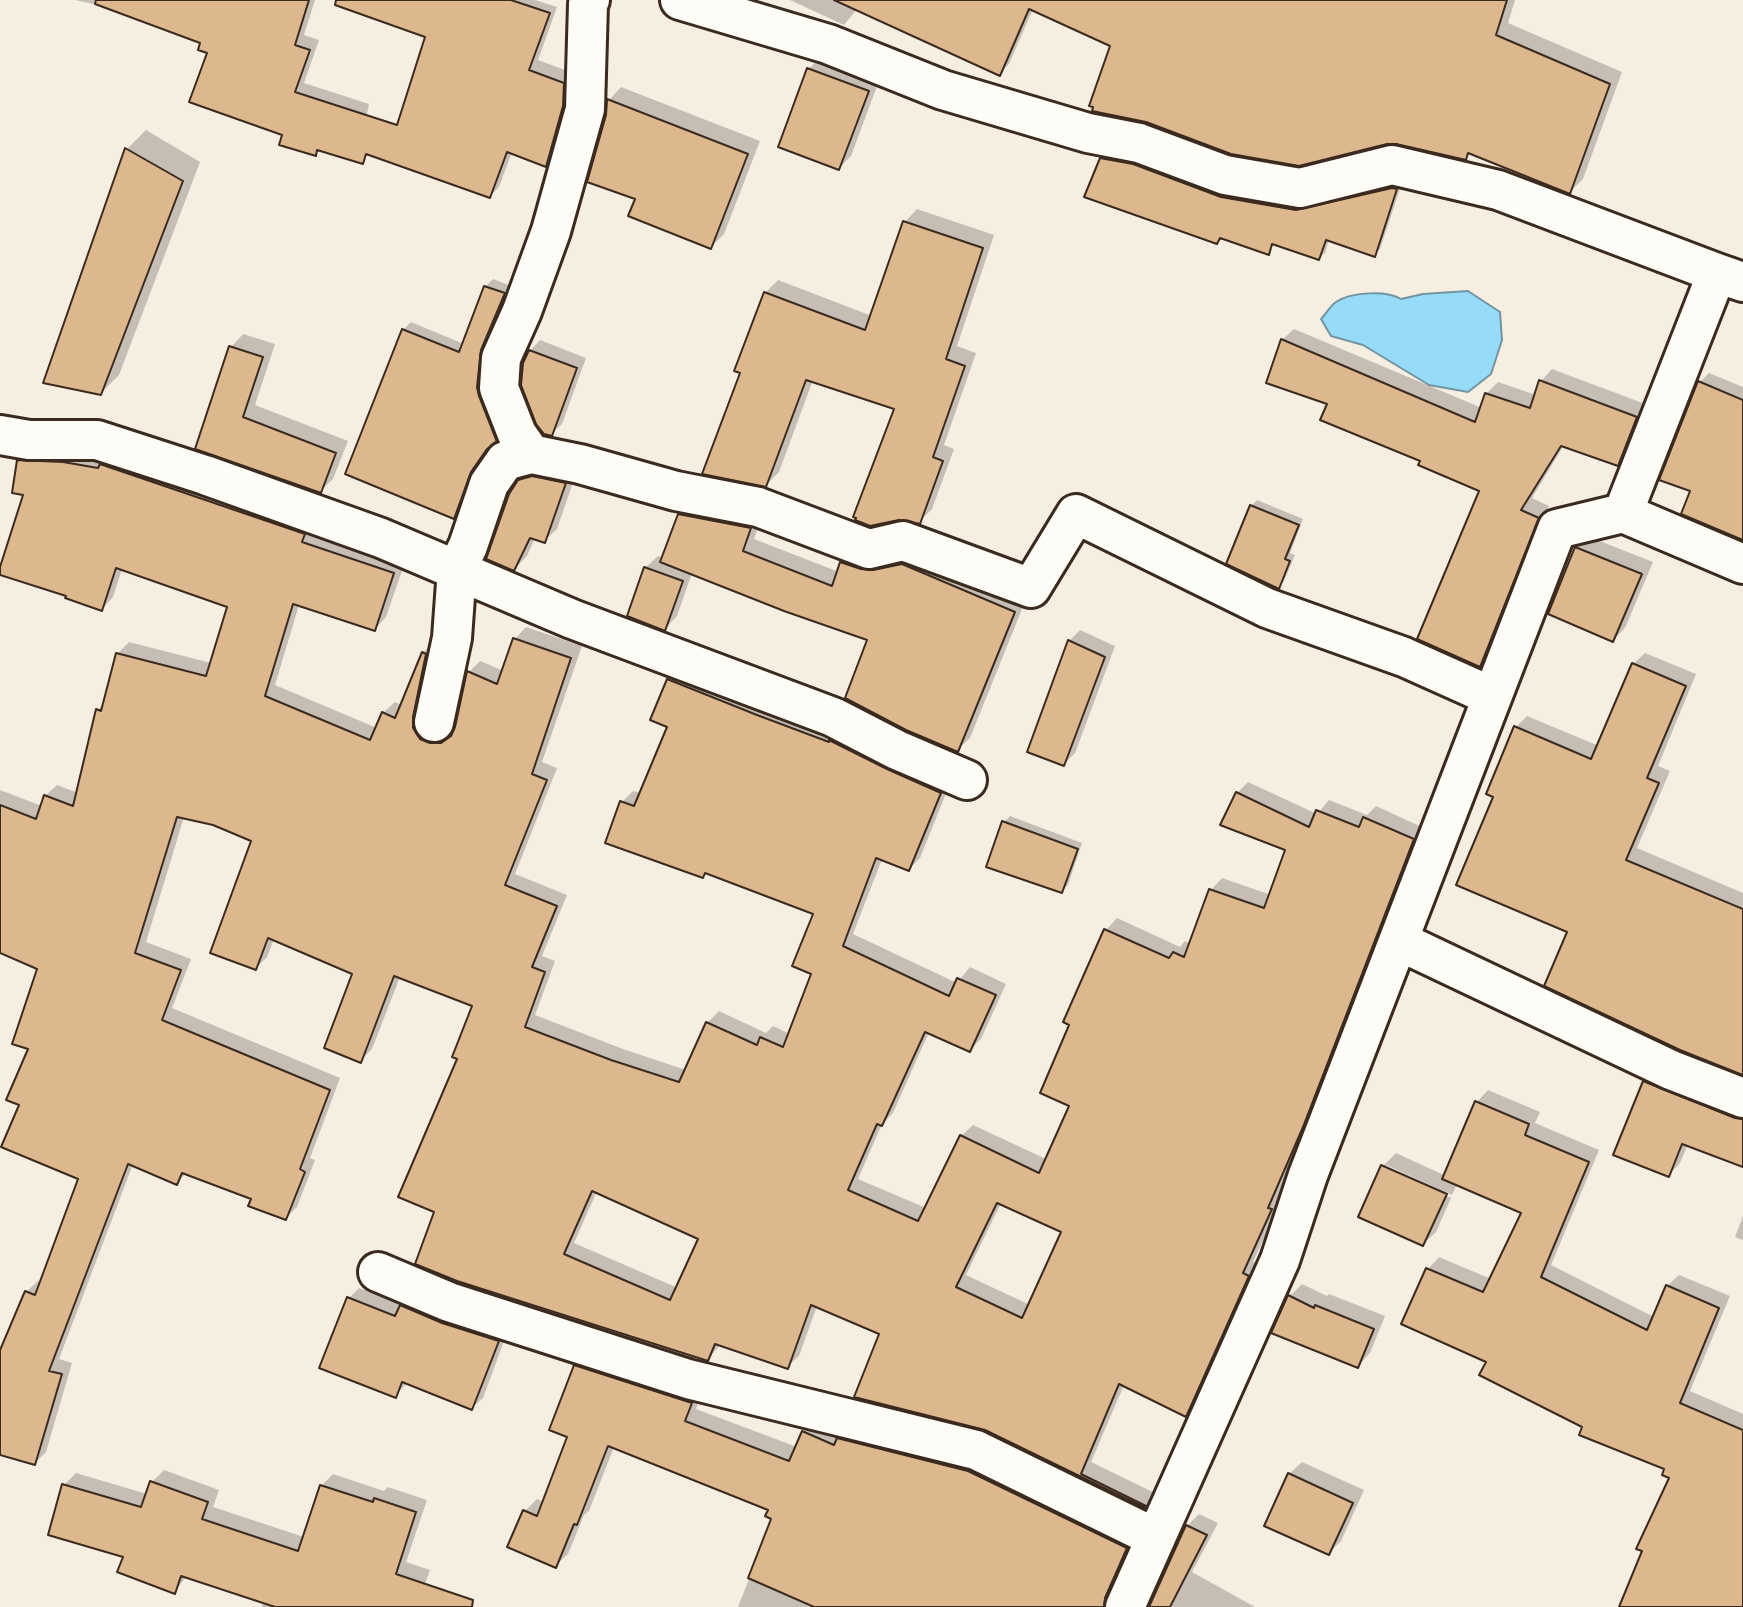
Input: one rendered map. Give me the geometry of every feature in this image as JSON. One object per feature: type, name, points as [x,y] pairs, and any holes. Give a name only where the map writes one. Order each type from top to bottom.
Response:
[{"type":"street","points":[[531,454],[517,434],[499,388],[501,358],[551,232],[586,108],[590,0]]},
{"type":"street","points":[[680,0],[828,44],[943,90],[1088,133],[1139,143],[1225,175],[1300,188],[1392,165],[1498,190],[1730,278],[1623,513]]},
{"type":"street","points":[[0,435],[29,440],[97,440],[205,475],[356,529],[572,619],[833,717],[897,750],[967,780]]},
{"type":"street","points":[[434,722],[452,638],[457,569],[468,546],[489,484],[505,461],[531,454],[580,464],[676,491],[758,507],[869,549],[902,541],[1031,588],[1076,514],[1267,608],[1404,657],[1491,696]]},
{"type":"street","points":[[1125,1607],[1280,1260],[1308,1175],[1491,696],[1558,529],[1623,513],[1743,564]]},
{"type":"street","points":[[1399,941],[1671,1070],[1743,1098]]},
{"type":"street","points":[[378,1272],[449,1302],[688,1379],[976,1450],[1156,1538]]},
{"type":"water","points":[[1468,291],[1500,312],[1502,340],[1491,374],[1468,392],[1429,385],[1363,345],[1331,336],[1321,319],[1336,302],[1359,294],[1378,293],[1401,299],[1423,294]]},
{"type":"building","points":[[96,0],[309,0],[295,45],[310,50],[295,92],[397,125],[425,37],[335,5],[336,0],[511,0],[550,13],[529,70],[564,83],[563,106],[546,167],[507,152],[490,198],[366,154],[363,164],[317,150],[316,156],[279,145],[282,135],[189,102],[207,53],[198,50],[200,43],[95,4]]},
{"type":"building","points":[[834,0],[1507,0],[1496,35],[1610,84],[1570,194],[1468,153],[1466,160],[1396,144],[1299,166],[1231,154],[1146,122],[1092,111],[1093,107],[1089,106],[1110,46],[1029,9],[1000,76]]},
{"type":"building","points":[[807,68],[869,91],[839,170],[778,147]]},
{"type":"building","points":[[607,99],[748,154],[711,249],[628,216],[635,199],[587,182],[606,115]]},
{"type":"building","points":[[125,148],[183,181],[101,395],[43,383]]},
{"type":"building","points":[[1100,158],[1133,164],[1221,197],[1296,210],[1397,189],[1375,257],[1326,240],[1319,260],[1272,244],[1269,255],[1220,238],[1217,244],[1084,197]]},
{"type":"building","points":[[903,221],[983,248],[946,359],[965,366],[933,457],[943,461],[920,524],[899,520],[870,526],[853,517],[894,409],[806,380],[766,487],[702,474],[740,373],[734,371],[764,292],[865,330]]},
{"type":"building","points":[[484,286],[505,293],[481,350],[477,387],[497,442],[487,449],[471,472],[454,519],[345,474],[402,329],[459,352]]},
{"type":"building","points":[[1281,339],[1475,422],[1485,393],[1530,408],[1539,380],[1637,417],[1618,466],[1561,446],[1521,510],[1539,518],[1480,667],[1417,639],[1479,491],[1418,465],[1420,461],[1320,420],[1327,404],[1266,383]]},
{"type":"building","points":[[229,346],[263,357],[243,417],[336,453],[321,493],[195,449]]},
{"type":"building","points":[[529,350],[577,368],[552,436],[544,434],[536,424],[521,385],[523,363]]},
{"type":"building","points":[[1698,381],[1743,400],[1743,540],[1681,514],[1690,491],[1659,480]]},
{"type":"building","points":[[17,460],[63,462],[98,468],[100,464],[305,534],[302,542],[394,573],[375,631],[293,604],[265,696],[370,740],[382,712],[395,718],[422,652],[426,654],[413,728],[420,739],[430,743],[441,743],[451,736],[467,671],[497,684],[513,638],[571,658],[532,774],[547,780],[505,885],[557,906],[532,967],[545,972],[525,1027],[611,1060],[679,1082],[706,1022],[757,1045],[760,1037],[783,1047],[811,974],[792,966],[813,914],[705,873],[703,878],[605,843],[620,801],[634,806],[667,727],[650,720],[667,679],[829,740],[941,793],[909,871],[876,858],[843,946],[949,996],[957,978],[996,995],[970,1052],[925,1032],[882,1126],[877,1124],[848,1190],[918,1221],[960,1135],[1039,1173],[1069,1106],[1040,1093],[1069,1025],[1063,1022],[1104,929],[1169,958],[1173,952],[1184,957],[1209,889],[1264,908],[1285,850],[1220,825],[1236,792],[1309,827],[1316,810],[1359,827],[1363,817],[1414,839],[1303,1127],[1268,1208],[1272,1209],[1243,1273],[1249,1276],[1186,1417],[1119,1384],[1081,1474],[1146,1506],[1145,1508],[985,1430],[854,1397],[879,1334],[811,1305],[788,1369],[715,1344],[708,1361],[457,1281],[415,1264],[434,1212],[398,1197],[457,1059],[452,1057],[472,1006],[394,976],[361,1063],[324,1048],[352,974],[268,938],[256,970],[210,953],[251,841],[213,825],[177,817],[135,953],[181,970],[162,1020],[330,1090],[300,1169],[305,1172],[286,1220],[248,1206],[251,1199],[182,1173],[177,1185],[128,1164],[49,1371],[62,1374],[35,1465],[0,1455],[0,1350],[25,1291],[35,1295],[78,1179],[1,1147],[19,1105],[6,1100],[28,1049],[12,1044],[37,969],[0,953],[0,805],[36,819],[44,795],[73,806],[96,709],[101,711],[116,653],[206,676],[227,607],[116,568],[102,611],[65,598],[66,596],[0,575],[0,567],[23,495],[12,493]],"holes":[[[592,1191],[698,1239],[670,1300],[564,1254]],[[997,1203],[1061,1232],[1022,1318],[956,1287]]]},
{"type":"building","points":[[532,476],[566,483],[545,543],[530,538],[514,571],[486,559],[509,494],[518,480]]},
{"type":"building","points":[[1250,505],[1299,525],[1285,559],[1290,561],[1279,589],[1226,564]]},
{"type":"building","points":[[678,514],[751,528],[743,551],[832,586],[840,562],[873,570],[902,564],[1015,612],[958,752],[906,730],[845,698],[867,640],[784,611],[660,562]]},
{"type":"building","points":[[1575,547],[1642,574],[1613,642],[1548,614]]},
{"type":"building","points":[[644,567],[683,581],[665,631],[627,616]]},
{"type":"building","points":[[1068,640],[1105,657],[1064,766],[1027,752]]},
{"type":"building","points":[[1632,663],[1686,686],[1647,778],[1659,783],[1626,860],[1743,909],[1743,1075],[1680,1050],[1544,986],[1567,932],[1456,885],[1493,797],[1486,794],[1514,726],[1591,759]]},
{"type":"building","points":[[1002,821],[1078,849],[1062,893],[986,867]]},
{"type":"building","points":[[1643,1081],[1743,1119],[1743,1167],[1682,1144],[1669,1177],[1613,1155]]},
{"type":"building","points":[[1475,1101],[1529,1124],[1525,1135],[1589,1162],[1541,1277],[1647,1330],[1666,1285],[1719,1308],[1680,1403],[1743,1430],[1743,1607],[1619,1607],[1642,1551],[1636,1549],[1669,1478],[1662,1475],[1664,1469],[1579,1435],[1582,1427],[1479,1375],[1486,1362],[1401,1324],[1426,1268],[1483,1292],[1521,1213],[1442,1179]]},
{"type":"building","points":[[1381,1165],[1447,1194],[1423,1246],[1358,1217]]},
{"type":"building","points":[[1288,1295],[1314,1308],[1315,1305],[1374,1329],[1358,1368],[1271,1333]]},
{"type":"building","points":[[347,1297],[395,1316],[400,1305],[442,1323],[499,1341],[472,1410],[402,1382],[396,1398],[319,1368]]},
{"type":"building","points":[[574,1365],[692,1403],[685,1421],[789,1461],[802,1431],[834,1445],[837,1438],[968,1471],[1127,1548],[1105,1598],[1104,1607],[814,1607],[748,1578],[771,1519],[765,1516],[768,1510],[608,1446],[577,1525],[574,1524],[556,1568],[507,1547],[523,1510],[537,1516],[567,1437],[549,1430]]},
{"type":"building","points":[[1288,1473],[1353,1503],[1329,1555],[1264,1526]]},
{"type":"building","points":[[150,1481],[208,1502],[202,1519],[298,1551],[320,1485],[373,1502],[374,1498],[416,1512],[396,1574],[473,1600],[472,1607],[275,1607],[181,1576],[175,1594],[117,1572],[123,1557],[48,1535],[62,1484],[141,1507]]},
{"type":"building","points":[[1186,1525],[1207,1535],[1170,1607],[1149,1607]]}]
